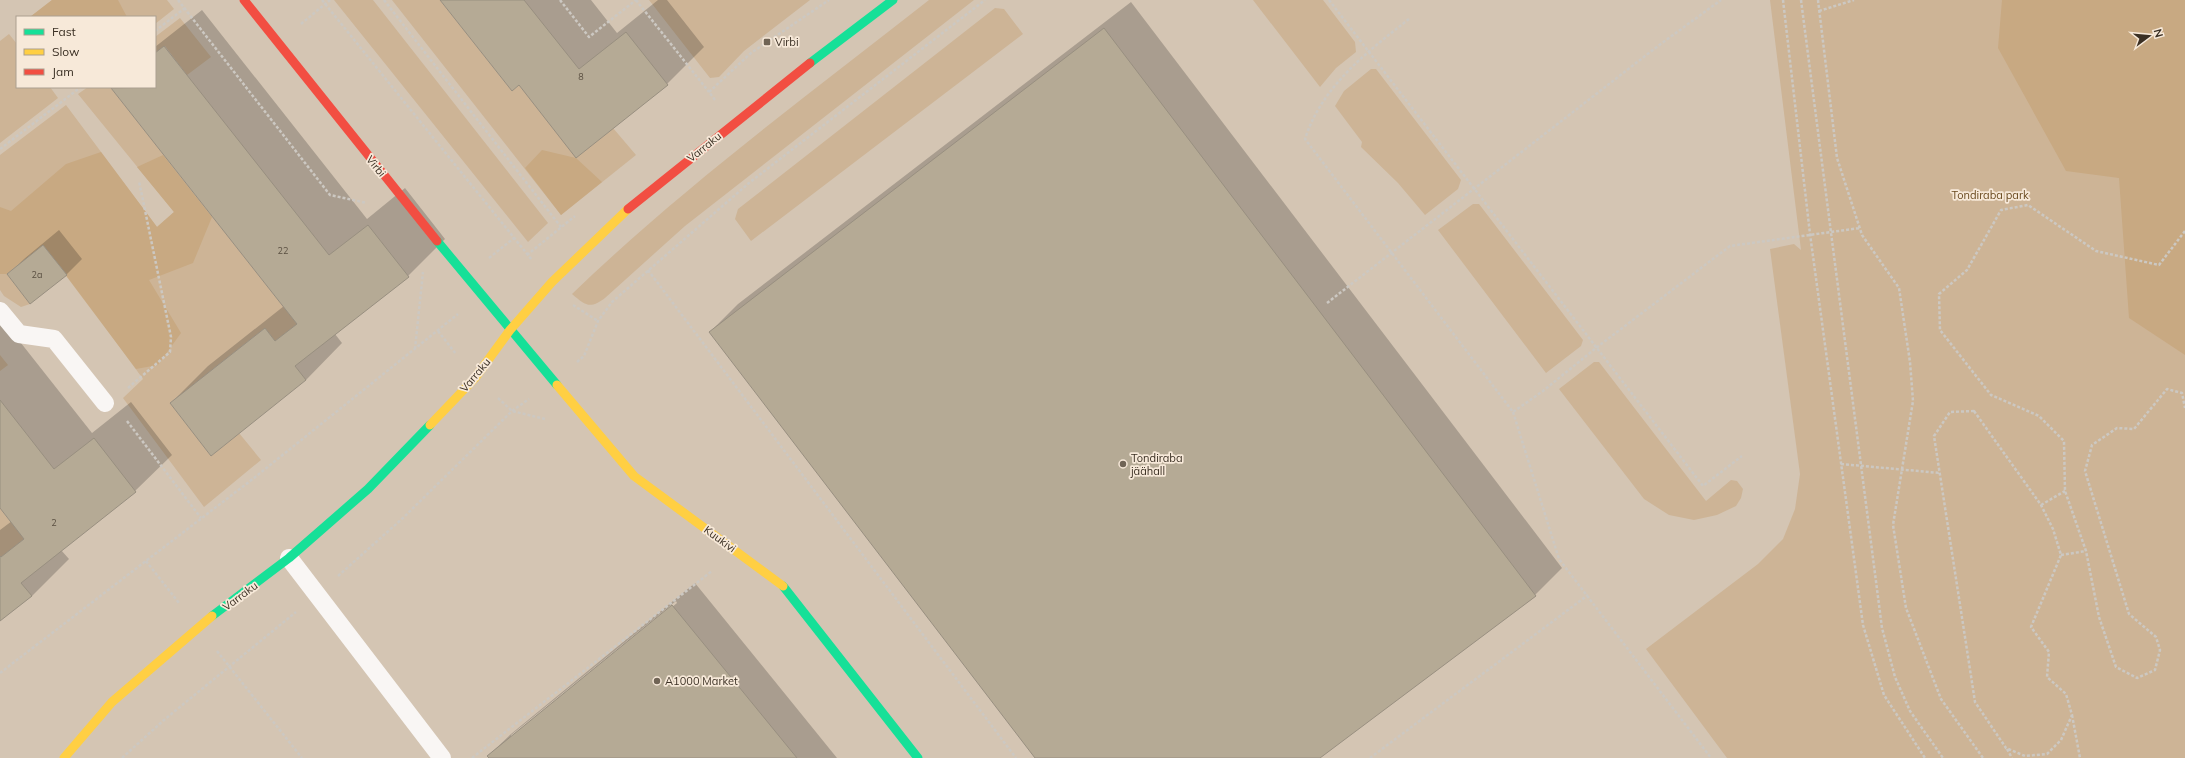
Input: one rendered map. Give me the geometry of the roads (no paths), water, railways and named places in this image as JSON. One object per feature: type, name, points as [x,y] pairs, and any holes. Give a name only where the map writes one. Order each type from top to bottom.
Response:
[{"type":"street","name":"Virbi","points":[[244,0],[510,330]]},
{"type":"street","name":"Varraku","points":[[64,758],[112,702],[198,627],[289,558],[368,489],[475,378],[510,330],[552,282],[628,209],[791,78],[893,0]]},
{"type":"street","name":"Kuukivi","points":[[510,330],[634,476],[780,583],[918,758]]},
{"type":"lane","points":[[0,311],[19,334],[54,339],[108,402]]},
{"type":"lane","points":[[289,558],[442,758]]},
{"type":"place","name":"Virbi","points":[[767,42]]},
{"type":"place","name":"Tondiraba jäähall","points":[[1123,464]]},
{"type":"place","name":"A1000 Market","points":[[657,681]]},
{"type":"park label","name":"Tondiraba park","points":[[1990,195]]}]
